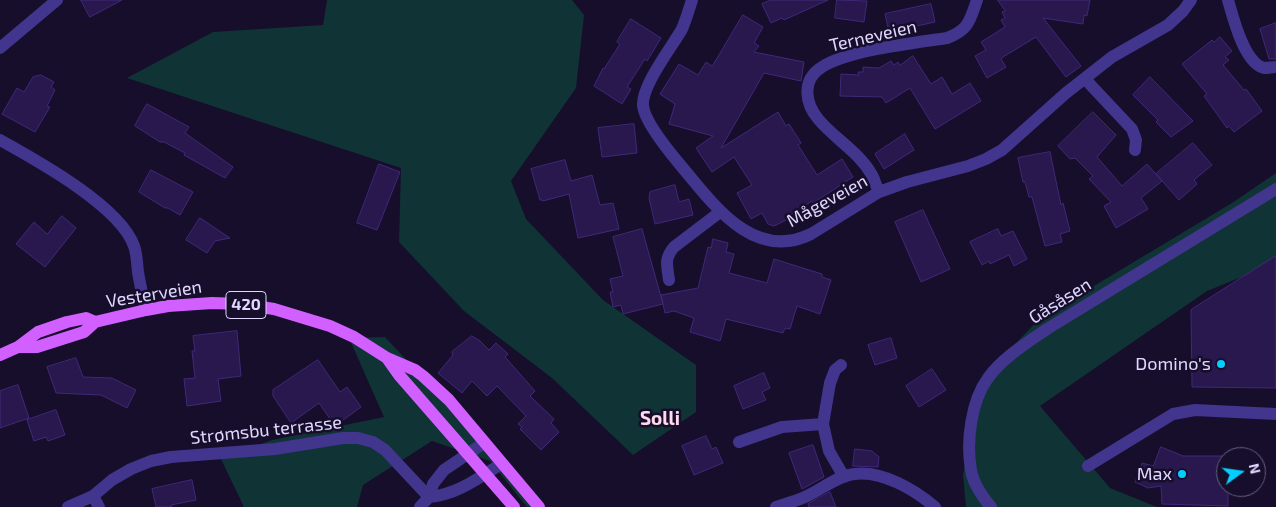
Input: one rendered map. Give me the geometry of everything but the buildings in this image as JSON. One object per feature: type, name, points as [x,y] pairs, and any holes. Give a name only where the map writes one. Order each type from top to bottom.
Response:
[{"type":"main road","name":"Vesterveien","points":[[0,355],[18,347],[37,347],[84,332],[95,322],[168,306],[212,303],[242,304],[274,309],[330,326],[354,337],[387,358],[415,370],[449,400],[484,444],[539,507]]},
{"type":"main road","name":"Vesterveien","points":[[387,358],[399,375],[514,507]]},
{"type":"street","points":[[0,48],[57,0]]},
{"type":"street","name":"Mågeveien","points":[[692,0],[683,27],[657,68],[643,98],[643,108],[651,125],[670,154],[720,212],[734,224],[762,238],[776,242],[800,240],[879,192],[907,182],[968,166],[1002,150],[1112,57],[1168,25],[1183,12],[1191,0]]},
{"type":"street","name":"Terneveien","points":[[879,192],[872,174],[859,158],[819,121],[810,109],[807,87],[820,68],[833,61],[948,38],[958,34],[965,29],[977,0]]},
{"type":"street","points":[[1228,0],[1238,35],[1249,55],[1259,66],[1265,68],[1276,67]]},
{"type":"street","points":[[1085,79],[1132,129],[1136,140],[1135,150]]},
{"type":"street","points":[[0,140],[57,172],[102,206],[120,223],[134,245],[146,310]]},
{"type":"street","name":"Gåsåsen","points":[[991,507],[984,500],[971,472],[970,443],[973,414],[978,395],[989,377],[1016,350],[1047,329],[1276,189]]},
{"type":"street","points":[[669,280],[666,261],[668,254],[680,242],[720,212]]},
{"type":"street","points":[[841,364],[835,370],[830,383],[823,424],[829,451],[844,477]]},
{"type":"street","points":[[1088,466],[1173,414],[1195,410],[1276,414]]},
{"type":"street","points":[[738,442],[782,427],[823,424]]},
{"type":"street","name":"Strømsbu terrasse","points":[[68,507],[96,501],[112,480],[131,469],[151,461],[171,457],[275,449],[343,438],[358,438],[373,442],[385,450],[429,497]]},
{"type":"street","points":[[420,507],[429,497],[433,484],[444,470],[484,444]]},
{"type":"street","points":[[429,497],[442,496],[459,489],[501,464]]},
{"type":"street","points":[[776,507],[804,498],[844,477],[854,474],[868,474],[888,479],[905,486],[935,507]]},
{"type":"green space","points":[[327,0],[572,0],[584,15],[576,88],[511,181],[526,219],[603,300],[696,365],[696,412],[633,455],[552,378],[464,311],[399,242],[401,168],[127,78],[213,32],[323,25]]},
{"type":"green space","points":[[1276,173],[1276,263],[1207,291],[1040,406],[1110,488],[1157,507],[966,507],[963,475],[979,382],[1039,319],[1232,203]]},
{"type":"green space","points":[[385,337],[545,507],[527,507],[490,461],[432,441],[363,485],[357,507],[244,507],[221,459],[272,440],[384,417],[349,338]]},
{"type":"place","name":"Domino's","points":[[1221,364]]},
{"type":"place","name":"Max","points":[[1182,474]]},
{"type":"district","name":"Solli","points":[[660,419]]}]
